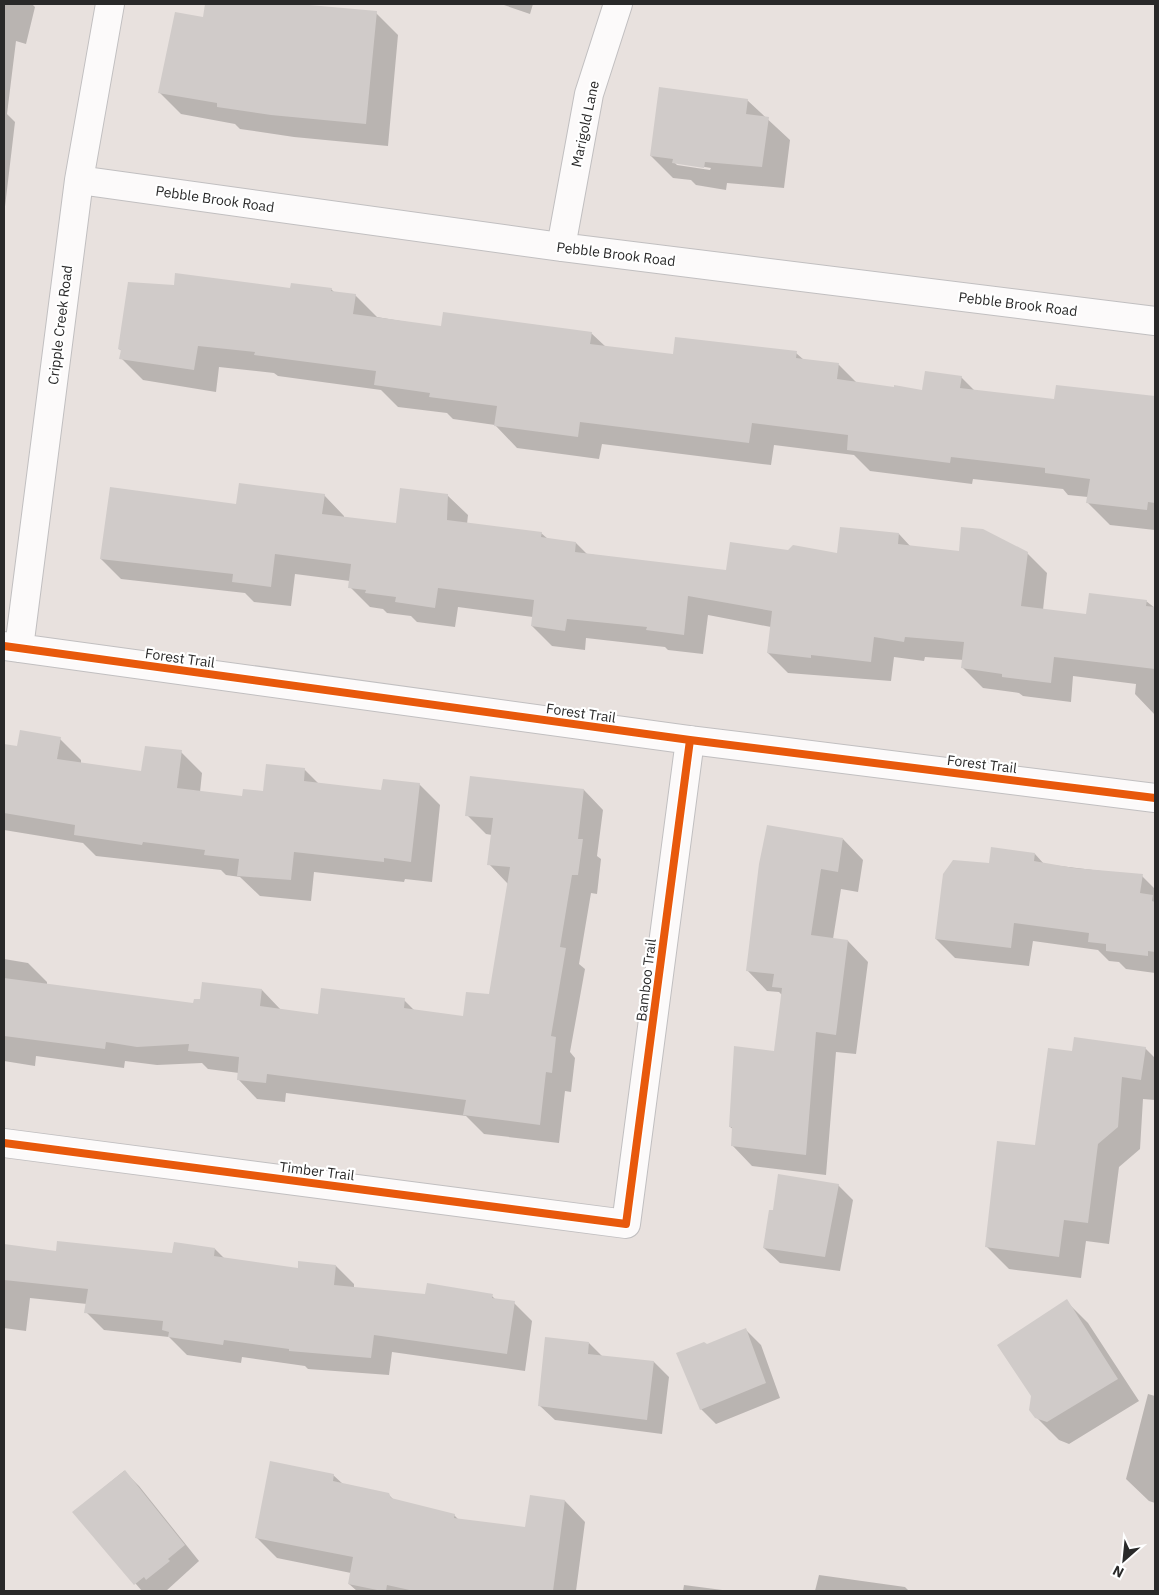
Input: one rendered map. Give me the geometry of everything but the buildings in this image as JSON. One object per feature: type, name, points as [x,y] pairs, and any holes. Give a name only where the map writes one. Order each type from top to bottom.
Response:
[{"type":"street","name":"Cripple Creek Road","points":[[11,647],[78,180],[110,4]]},
{"type":"street","name":"Marigold Lane","points":[[561,247],[588,94],[618,4]]},
{"type":"street","name":"Pebble Brook Road","points":[[78,180],[561,247],[1155,321]]},
{"type":"street","name":"Forest Trail","points":[[11,647],[690,740],[1155,798]]},
{"type":"street","name":"Bamboo Trail","points":[[626,1224],[690,740]]},
{"type":"street","name":"Timber Trail","points":[[4,1143],[626,1224]]},
{"type":"cycle path","points":[[4,646],[690,740],[1155,798]]},
{"type":"cycle path","points":[[4,1143],[626,1224],[690,740]]}]
